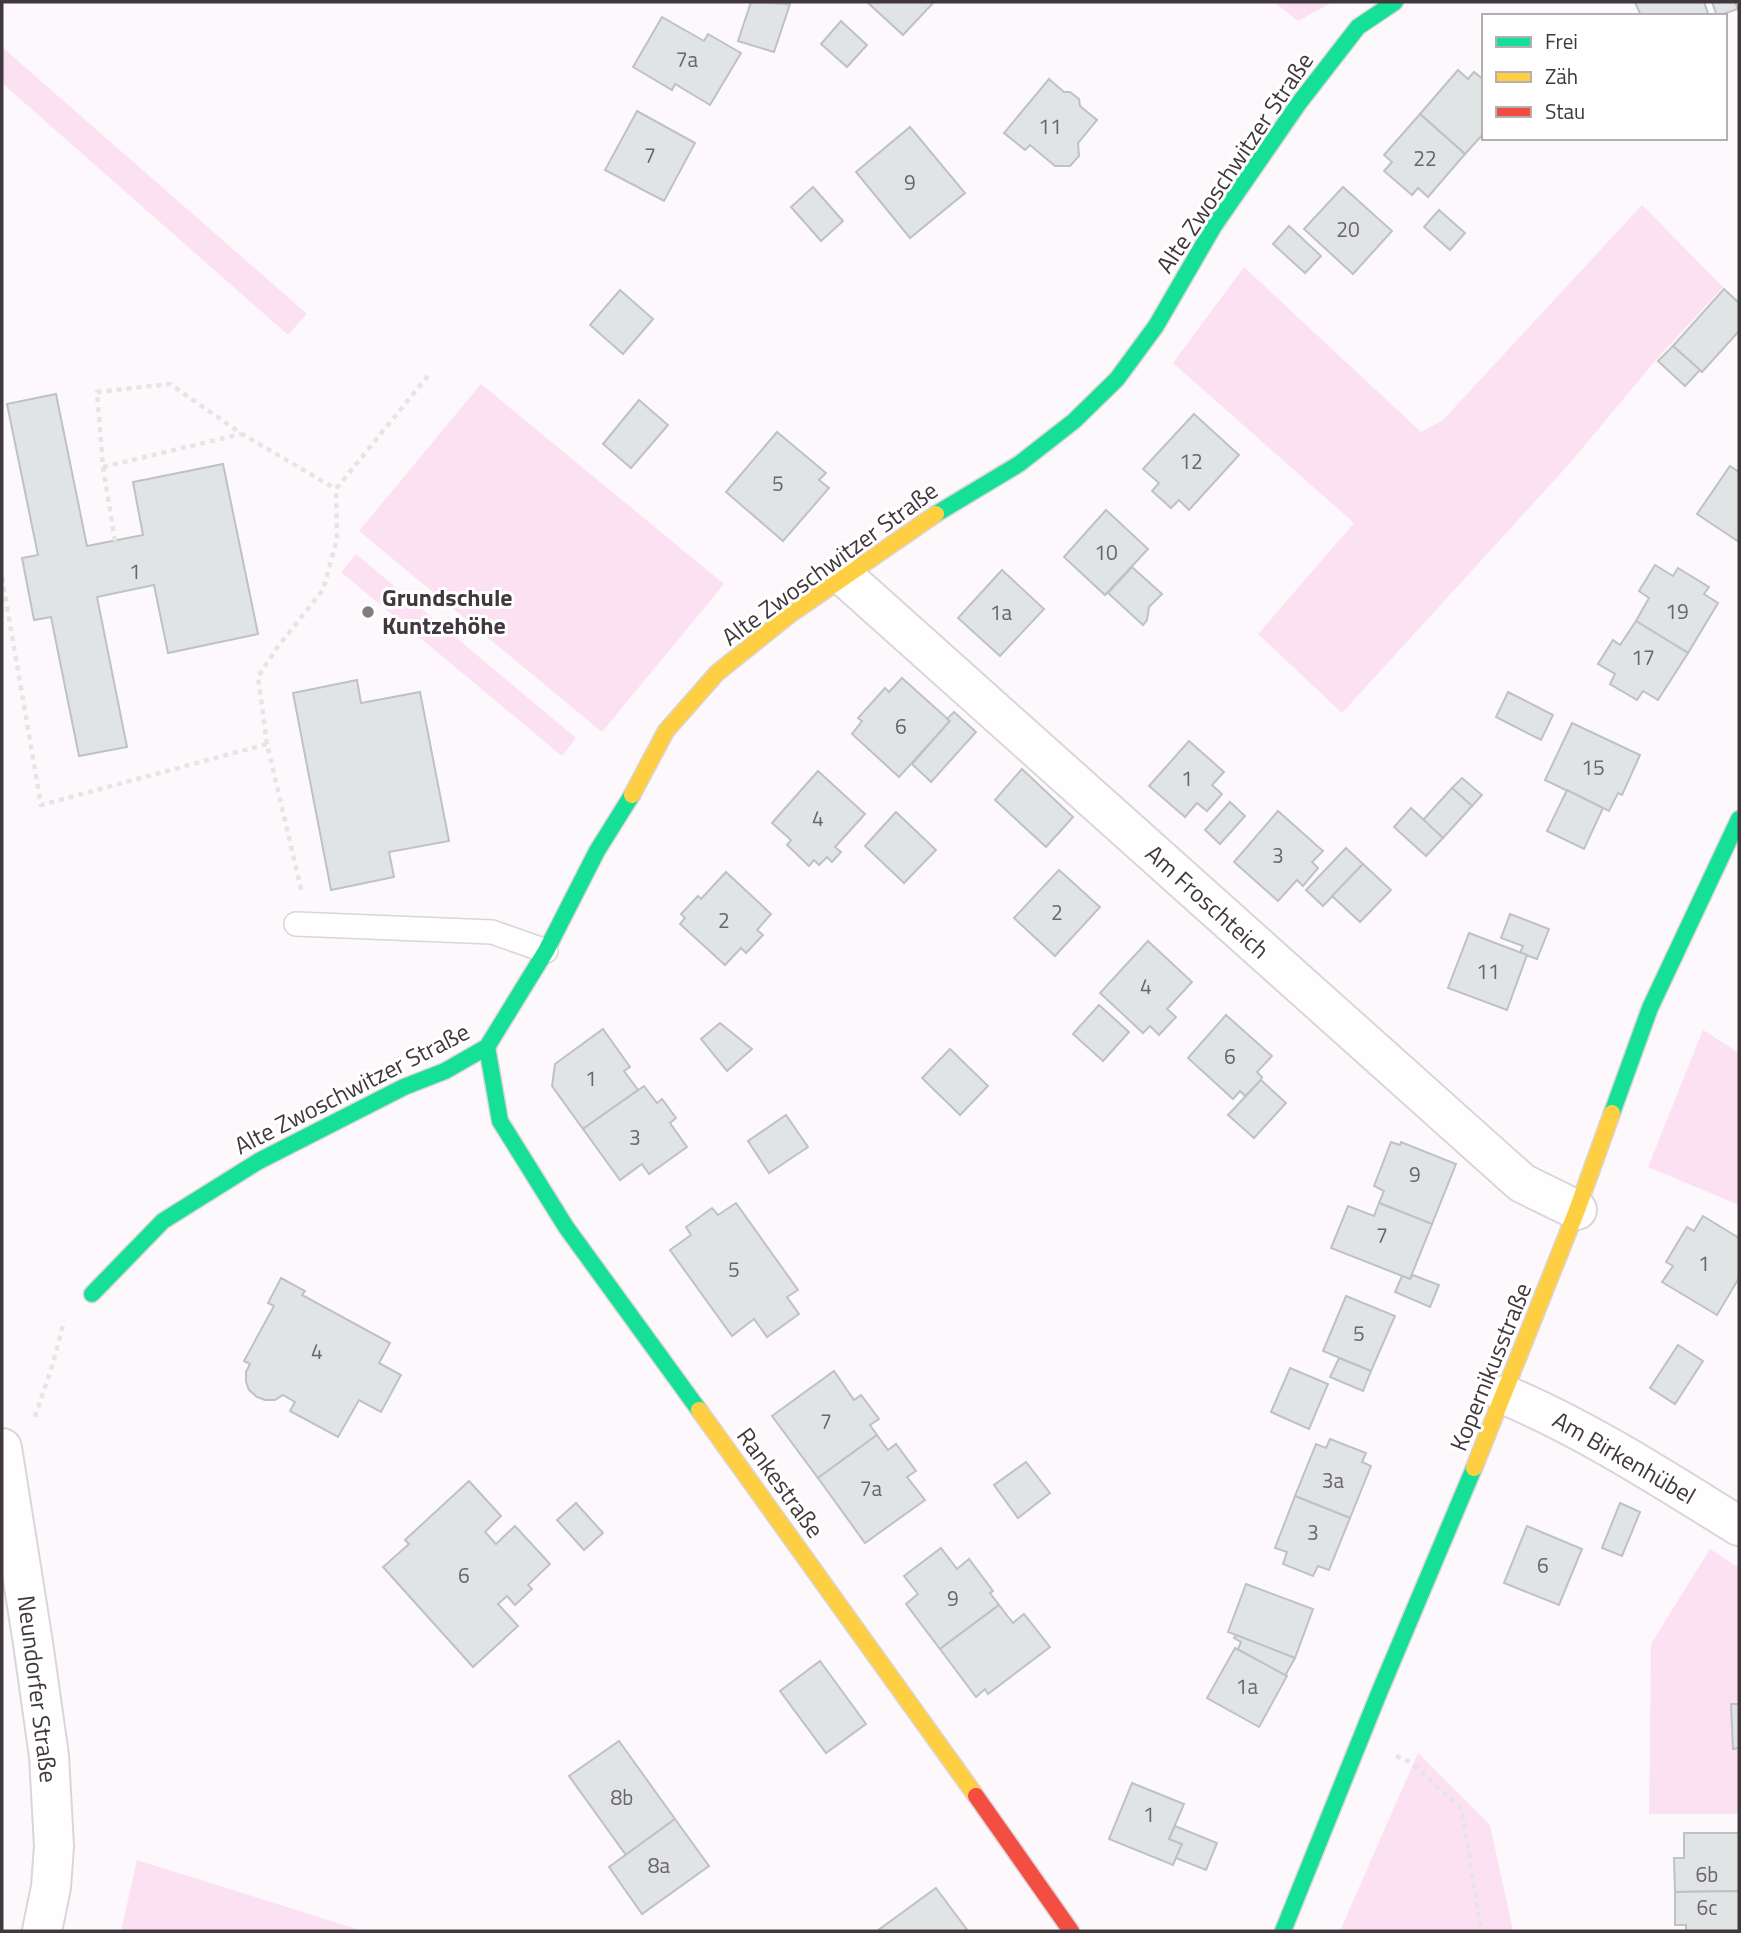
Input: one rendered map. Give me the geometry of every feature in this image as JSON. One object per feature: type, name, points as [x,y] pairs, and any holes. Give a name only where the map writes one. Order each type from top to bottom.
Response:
[{"type":"street","name":"Alte Zwoschwitzer Straße","points":[[92,1294],[163,1221],[259,1161],[404,1087],[445,1071],[487,1047],[546,951],[597,851],[628,803],[666,731],[717,673],[788,616],[940,511],[1019,464],[1074,421],[1117,379],[1156,326],[1214,226],[1299,103],[1358,27],[1395,2]]},
{"type":"street","name":"Am Froschteich","points":[[846,578],[1522,1183],[1577,1210]]},
{"type":"street","name":"Kopernikusstraße","points":[[1283,1931],[1505,1395],[1577,1210],[1650,1008],[1739,819]]},
{"type":"street","name":"Rankestraße","points":[[487,1047],[500,1121],[566,1227],[817,1572],[1072,1931]]},
{"type":"street","name":"Am Birkenhübel","points":[[1505,1395],[1557,1417],[1633,1460],[1739,1526]]},
{"type":"street","name":"Neundorfer Straße","points":[[2,1448],[49,1756],[54,1846],[51,1887],[43,1931]]},
{"type":"lane","points":[[296,924],[492,932],[546,951]]},
{"type":"path","points":[[296,924],[304,900],[267,744],[258,677],[276,649],[323,590],[337,539],[336,489],[431,372]]},
{"type":"path","points":[[115,541],[103,467],[97,392],[170,383],[242,434],[336,489]]},
{"type":"path","points":[[103,467],[242,434]]},
{"type":"path","points":[[2,577],[41,805],[267,744]]},
{"type":"path","points":[[1362,1737],[1410,1762],[1462,1809],[1481,1931]]},
{"type":"shaded area","points":[[1274,2],[1333,2],[1298,21]]},
{"type":"shaded area","points":[[2,47],[307,314],[288,335],[2,83]]},
{"type":"shaded area","points":[[1642,205],[1723,287],[1655,361],[1570,463],[1342,713],[1258,634],[1354,523],[1173,363],[1244,267],[1421,432],[1443,420]]},
{"type":"shaded area","points":[[481,384],[724,584],[602,732],[359,531]]},
{"type":"shaded area","points":[[356,554],[576,738],[562,756],[341,572]]},
{"type":"shaded area","points":[[1703,1030],[1739,1053],[1739,1205],[1648,1167]]},
{"type":"shaded area","points":[[1710,1549],[1739,1568],[1739,1814],[1649,1814],[1651,1644]]},
{"type":"shaded area","points":[[1418,1753],[1490,1825],[1513,1931],[1340,1931]]},
{"type":"shaded area","points":[[137,1860],[360,1930],[360,1931],[121,1931]]},
{"type":"building","points":[[751,2],[790,4],[774,52],[738,41]]},
{"type":"building","points":[[867,2],[934,2],[903,35]]},
{"type":"building","points":[[1635,2],[1704,2],[1708,14],[1640,14]]},
{"type":"building","points":[[1712,2],[1735,2],[1738,9],[1723,14],[1716,14]]},
{"type":"building","points":[[662,17],[704,41],[708,34],[741,53],[710,105],[675,84],[672,90],[633,67]]},
{"type":"building","points":[[841,21],[867,45],[847,67],[821,44]]},
{"type":"building","points":[[1458,70],[1468,79],[1474,72],[1482,78],[1482,135],[1465,154],[1420,114]]},
{"type":"building","points":[[1049,79],[1064,92],[1070,92],[1079,99],[1080,106],[1097,120],[1078,143],[1079,156],[1070,166],[1055,166],[1030,145],[1025,150],[1004,133]]},
{"type":"building","points":[[637,111],[695,143],[664,201],[605,170]]},
{"type":"building","points":[[1420,114],[1465,154],[1428,197],[1418,188],[1412,195],[1384,171],[1392,162],[1384,155]]},
{"type":"building","points":[[910,127],[965,193],[910,238],[856,172]]},
{"type":"building","points":[[813,187],[843,221],[821,241],[791,207]]},
{"type":"building","points":[[1343,187],[1392,231],[1353,274],[1304,229]]},
{"type":"building","points":[[1439,210],[1465,233],[1450,250],[1424,227]]},
{"type":"building","points":[[1289,226],[1321,256],[1305,273],[1273,244]]},
{"type":"building","points":[[1724,289],[1739,303],[1739,331],[1702,372],[1673,346]]},
{"type":"building","points":[[620,290],[653,319],[623,354],[590,325]]},
{"type":"building","points":[[1673,346],[1700,370],[1685,386],[1658,361]]},
{"type":"building","points":[[56,394],[87,546],[143,535],[133,482],[223,464],[258,634],[168,653],[154,585],[97,597],[127,747],[79,756],[51,617],[34,620],[22,558],[38,555],[7,404]]},
{"type":"building","points":[[639,400],[668,425],[631,468],[603,444]]},
{"type":"building","points":[[1194,414],[1239,455],[1189,510],[1179,500],[1171,508],[1152,491],[1159,483],[1143,469]]},
{"type":"building","points":[[777,432],[826,473],[819,480],[829,488],[783,541],[726,492]]},
{"type":"building","points":[[1730,466],[1739,472],[1739,542],[1697,514]]},
{"type":"building","points":[[1106,510],[1148,549],[1105,595],[1064,557]]},
{"type":"building","points":[[1655,565],[1673,576],[1678,568],[1709,587],[1704,594],[1718,603],[1688,653],[1636,621],[1649,598],[1639,591]]},
{"type":"building","points":[[1132,567],[1162,594],[1149,607],[1147,620],[1143,625],[1108,593]]},
{"type":"building","points":[[1002,570],[1044,609],[1000,656],[958,618]]},
{"type":"building","points":[[1636,621],[1688,653],[1658,700],[1643,691],[1637,700],[1610,684],[1615,674],[1598,664],[1613,640],[1620,645]]},
{"type":"building","points":[[902,678],[950,721],[899,777],[852,734],[862,721],[858,718],[885,688],[889,692]]},
{"type":"building","points":[[357,680],[361,703],[420,692],[449,841],[389,852],[394,877],[331,890],[293,693]]},
{"type":"building","points":[[1508,692],[1553,715],[1541,740],[1496,717]]},
{"type":"building","points":[[954,712],[976,732],[931,782],[912,764],[950,721],[947,719]]},
{"type":"building","points":[[1572,723],[1640,755],[1622,795],[1618,793],[1609,811],[1545,780]]},
{"type":"building","points":[[1189,741],[1224,772],[1212,785],[1222,794],[1207,811],[1197,803],[1185,817],[1149,786]]},
{"type":"building","points":[[1022,769],[1073,817],[1046,847],[995,800]]},
{"type":"building","points":[[818,771],[865,814],[835,847],[841,852],[832,862],[827,857],[819,865],[814,860],[809,866],[787,845],[791,840],[772,823]]},
{"type":"building","points":[[1462,778],[1482,795],[1472,806],[1452,788]]},
{"type":"building","points":[[1452,788],[1472,806],[1443,838],[1423,820]]},
{"type":"building","points":[[1567,790],[1603,808],[1584,849],[1547,831]]},
{"type":"building","points":[[1230,802],[1245,816],[1220,844],[1205,830]]},
{"type":"building","points":[[1411,808],[1443,838],[1426,856],[1394,827]]},
{"type":"building","points":[[1278,811],[1323,851],[1312,862],[1318,868],[1303,886],[1297,880],[1278,901],[1234,862]]},
{"type":"building","points":[[896,812],[936,850],[904,883],[865,846]]},
{"type":"building","points":[[1346,848],[1363,864],[1323,906],[1306,890]]},
{"type":"building","points":[[1363,864],[1391,890],[1360,922],[1332,896]]},
{"type":"building","points":[[1059,870],[1100,907],[1055,956],[1014,918]]},
{"type":"building","points":[[726,872],[771,914],[757,930],[763,935],[746,953],[741,948],[725,965],[680,924],[685,918],[681,914],[698,896],[701,899]]},
{"type":"building","points":[[1510,914],[1549,929],[1537,959],[1520,953],[1523,946],[1501,938]]},
{"type":"building","points":[[1469,933],[1527,955],[1507,1010],[1448,988]]},
{"type":"building","points":[[1148,941],[1192,982],[1167,1009],[1176,1017],[1159,1035],[1150,1026],[1143,1033],[1100,993]]},
{"type":"building","points":[[1099,1005],[1129,1032],[1103,1061],[1073,1034]]},
{"type":"building","points":[[1226,1015],[1272,1056],[1257,1072],[1262,1077],[1261,1080],[1245,1096],[1240,1091],[1233,1099],[1188,1058]]},
{"type":"building","points":[[720,1023],[752,1049],[727,1071],[701,1039]]},
{"type":"building","points":[[603,1029],[630,1067],[624,1071],[638,1090],[583,1129],[552,1086],[555,1064]]},
{"type":"building","points":[[950,1049],[988,1086],[960,1115],[922,1078]]},
{"type":"building","points":[[1261,1080],[1286,1103],[1254,1138],[1228,1115]]},
{"type":"building","points":[[644,1086],[657,1103],[662,1099],[676,1118],[670,1123],[687,1147],[649,1174],[642,1164],[620,1180],[583,1129]]},
{"type":"building","points":[[786,1115],[808,1147],[769,1173],[748,1141]]},
{"type":"building","points":[[1391,1142],[1400,1145],[1401,1142],[1456,1164],[1432,1224],[1379,1203],[1384,1191],[1374,1186]]},
{"type":"building","points":[[736,1203],[798,1290],[787,1297],[799,1314],[767,1337],[754,1319],[732,1336],[670,1250],[691,1235],[686,1227],[712,1208],[718,1215]]},
{"type":"building","points":[[1379,1203],[1432,1224],[1410,1279],[1331,1248],[1348,1206],[1374,1216]]},
{"type":"building","points":[[1703,1216],[1739,1238],[1739,1278],[1717,1315],[1662,1282],[1673,1266],[1666,1262],[1687,1227],[1694,1231]]},
{"type":"building","points":[[1413,1275],[1439,1285],[1430,1307],[1395,1292],[1402,1276],[1410,1279]]},
{"type":"building","points":[[281,1278],[305,1291],[302,1295],[390,1343],[379,1363],[401,1375],[381,1412],[359,1400],[338,1437],[290,1411],[295,1402],[283,1395],[275,1400],[257,1397],[249,1390],[246,1382],[246,1372],[250,1364],[244,1361],[274,1306],[268,1303]]},
{"type":"building","points":[[1346,1296],[1395,1316],[1371,1371],[1323,1351]]},
{"type":"building","points":[[1678,1345],[1703,1361],[1675,1404],[1650,1388]]},
{"type":"building","points":[[1339,1358],[1371,1371],[1363,1391],[1330,1377]]},
{"type":"building","points":[[1290,1368],[1328,1384],[1309,1429],[1271,1412]]},
{"type":"building","points":[[834,1371],[854,1400],[861,1395],[879,1419],[870,1425],[877,1435],[818,1478],[772,1416]]},
{"type":"building","points":[[877,1435],[888,1450],[896,1444],[916,1471],[907,1477],[925,1500],[865,1543],[818,1478]]},
{"type":"building","points":[[1330,1439],[1366,1453],[1362,1462],[1371,1466],[1350,1518],[1295,1496],[1316,1444],[1326,1448]]},
{"type":"building","points":[[1026,1462],[1050,1493],[1018,1518],[994,1485]]},
{"type":"building","points":[[469,1481],[501,1516],[485,1532],[496,1544],[515,1526],[550,1564],[528,1585],[532,1589],[515,1605],[507,1596],[498,1604],[518,1626],[473,1667],[383,1567],[409,1544],[405,1540]]},
{"type":"building","points":[[1295,1496],[1350,1518],[1329,1570],[1318,1566],[1313,1576],[1283,1564],[1287,1552],[1275,1548]]},
{"type":"building","points":[[576,1503],[603,1533],[584,1550],[557,1520]]},
{"type":"building","points":[[1620,1503],[1640,1512],[1622,1556],[1602,1548]]},
{"type":"building","points":[[1527,1526],[1582,1549],[1559,1605],[1504,1583]]},
{"type":"building","points":[[941,1548],[957,1569],[969,1559],[993,1591],[990,1593],[999,1605],[940,1649],[906,1604],[918,1594],[904,1576]]},
{"type":"building","points":[[1246,1584],[1313,1609],[1295,1658],[1228,1632]]},
{"type":"building","points":[[999,1605],[1013,1623],[1024,1614],[1050,1647],[988,1694],[985,1689],[976,1697],[940,1649]]},
{"type":"building","points":[[1236,1635],[1295,1658],[1285,1676],[1238,1649],[1241,1642],[1234,1638]]},
{"type":"building","points":[[1235,1648],[1287,1676],[1259,1727],[1207,1698]]},
{"type":"building","points":[[820,1661],[866,1724],[826,1753],[780,1691]]},
{"type":"building","points":[[1731,1704],[1739,1704],[1739,1748],[1733,1749]]},
{"type":"building","points":[[619,1741],[675,1819],[626,1855],[569,1776]]},
{"type":"building","points":[[1132,1783],[1184,1804],[1169,1839],[1182,1844],[1173,1865],[1109,1839]]},
{"type":"building","points":[[675,1819],[709,1866],[642,1914],[609,1867]]},
{"type":"building","points":[[1175,1826],[1217,1843],[1206,1870],[1176,1858],[1182,1844],[1169,1839]]},
{"type":"building","points":[[1684,1833],[1739,1833],[1739,1891],[1675,1892],[1674,1858],[1684,1858]]},
{"type":"building","points":[[936,1888],[968,1931],[877,1931]]},
{"type":"building","points":[[1739,1891],[1739,1931],[1686,1931],[1686,1925],[1675,1925],[1675,1892]]},
{"type":"traffic: fast","points":[[936,514],[1019,464],[1074,421],[1117,379],[1156,326],[1214,226],[1299,103],[1358,27],[1395,2]]},
{"type":"traffic: fast","points":[[92,1294],[163,1221],[259,1161],[404,1087],[445,1071],[487,1047],[546,951],[597,851],[632,795]]},
{"type":"traffic: fast","points":[[1612,1113],[1650,1008],[1739,819]]},
{"type":"traffic: fast","points":[[487,1047],[500,1121],[566,1227],[699,1410]]},
{"type":"traffic: fast","points":[[1283,1931],[1474,1468]]},
{"type":"traffic: slow","points":[[632,795],[666,731],[717,673],[788,616],[936,514]]},
{"type":"traffic: slow","points":[[1474,1468],[1577,1210],[1612,1113]]},
{"type":"traffic: slow","points":[[699,1410],[976,1796]]},
{"type":"traffic: jam","points":[[976,1796],[1071,1931]]},
{"type":"place","name":"Grundschule Kuntzehöhe","points":[[368,612]]}]
